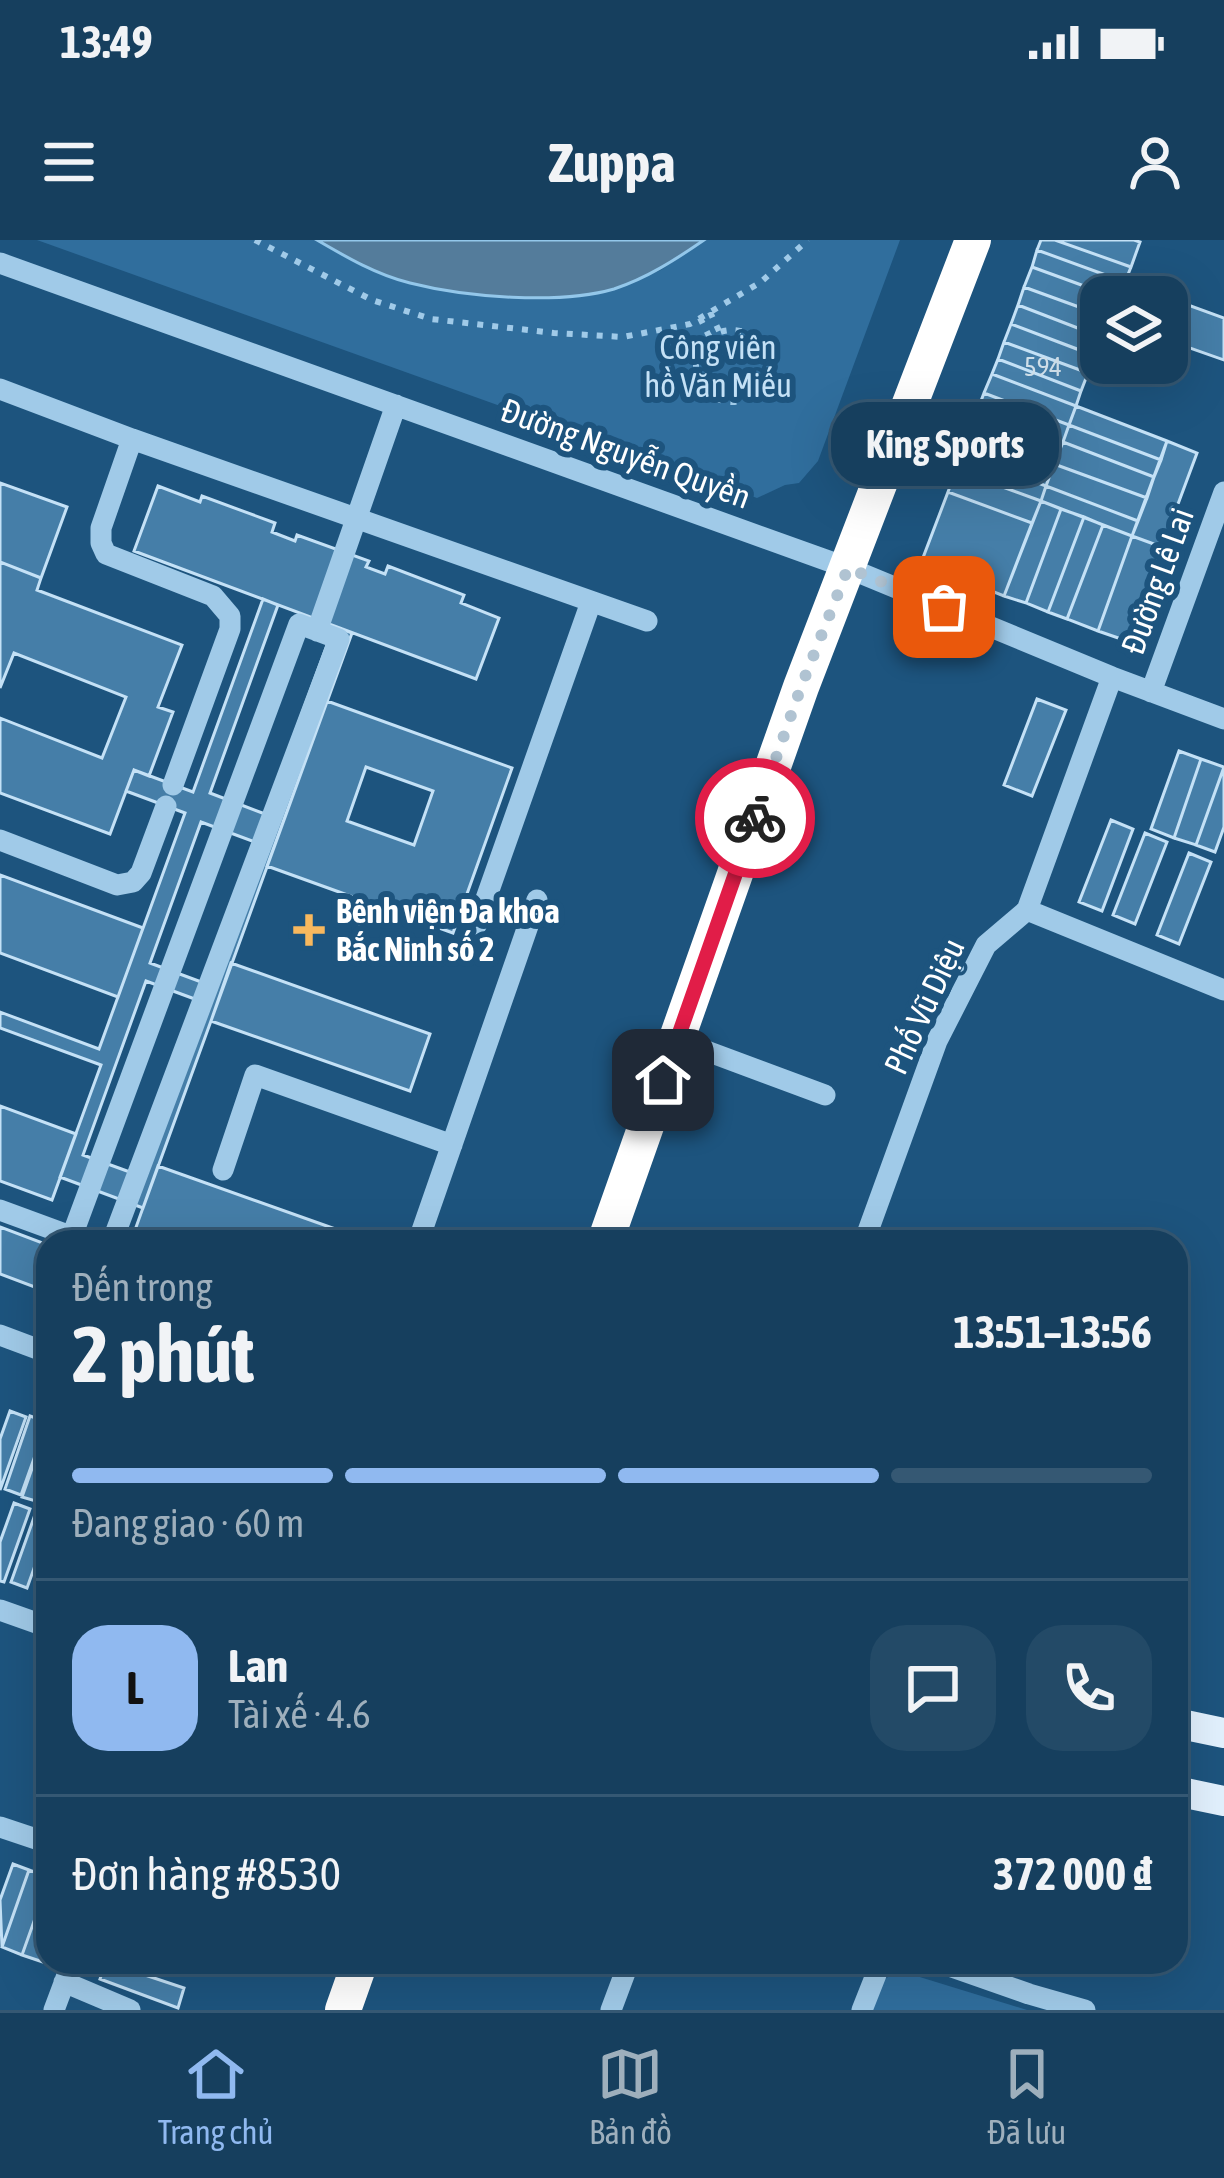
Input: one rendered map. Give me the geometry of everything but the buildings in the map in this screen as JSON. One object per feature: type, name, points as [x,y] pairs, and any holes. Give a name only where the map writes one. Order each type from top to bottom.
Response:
[{"type":"highway","points":[[609,1230],[801,687],[974,240]]},
{"type":"highway","points":[[344,2010],[356,1974]]},
{"type":"main road","points":[[1188,1725],[1224,1732]]},
{"type":"main road","points":[[1188,1794],[1224,1801]]},
{"type":"street","name":"Đường Nguyễn Quyền","points":[[0,263],[848,568],[1224,719]]},
{"type":"street","points":[[0,389],[647,621]]},
{"type":"street","points":[[317,631],[397,405]]},
{"type":"street","points":[[0,840],[117,885],[133,882],[141,873],[230,629],[230,616],[213,596],[106,554],[101,528],[132,439]]},
{"type":"street","name":"Đường Lê Lai","points":[[1151,692],[1224,492]]},
{"type":"street","points":[[478,924],[591,602]]},
{"type":"street","points":[[82,1230],[299,624],[339,639],[117,1230]]},
{"type":"street","name":"Phố Vũ Diệu","points":[[868,1230],[937,1041],[986,945],[1027,910],[1112,677]]},
{"type":"street","points":[[422,1230],[537,900]]},
{"type":"street","points":[[1027,910],[1224,990]]},
{"type":"street","points":[[677,1040],[825,1095]]},
{"type":"street","points":[[223,1170],[255,1075],[452,1145]]},
{"type":"street","points":[[0,1210],[54,1230]]},
{"type":"street","points":[[0,1335],[36,1348]]},
{"type":"street","points":[[2,1617],[36,1624]]},
{"type":"street","points":[[0,1827],[36,1839]]},
{"type":"street","points":[[54,2010],[67,1974]]},
{"type":"street","points":[[71,1974],[130,2010]]},
{"type":"street","points":[[611,2010],[624,1974]]},
{"type":"street","points":[[862,2010],[876,1974]]},
{"type":"street","points":[[972,1974],[1085,2010]]},
{"type":"path","points":[[255,240],[372,300],[431,319],[623,337],[700,318],[760,282],[808,240]]},
{"type":"path","points":[[710,312],[720,333]]},
{"type":"path","points":[[700,318],[710,338]]},
{"type":"path","points":[[720,333],[748,334],[764,349],[768,361],[764,384],[746,399],[723,400],[704,388],[696,365],[698,354],[720,333]]},
{"type":"green space","name":"Công viên hồ Văn Miếu","points":[[37,240],[317,240],[354,261],[548,297],[611,290],[661,270],[704,240],[900,240],[818,461],[799,483],[757,498]]},
{"type":"green space","points":[[892,1974],[910,1974],[1027,2010],[870,2010],[879,1984]]},
{"type":"shaded area","points":[[317,240],[704,240],[614,289],[540,298],[410,283]]},
{"type":"way so far","points":[[755,818],[848,568],[944,607]]},
{"type":"place","name":"King Sports","points":[[944,607]]},
{"type":"place","name":"Bệnh viện Đa khoa Bắc Ninh số 2","points":[[309,930]]},
{"type":"route","points":[[663,1080],[755,818]]}]
